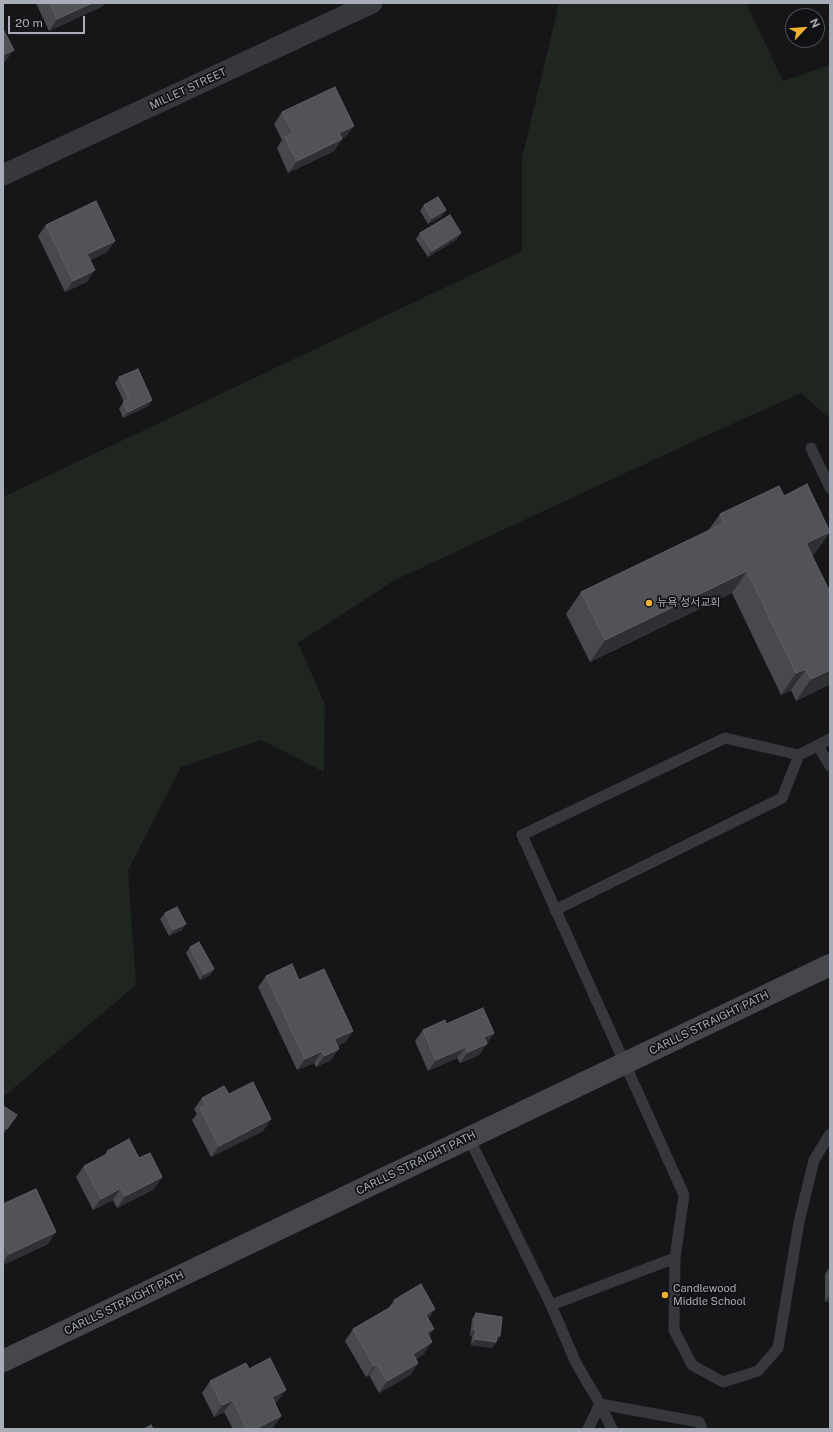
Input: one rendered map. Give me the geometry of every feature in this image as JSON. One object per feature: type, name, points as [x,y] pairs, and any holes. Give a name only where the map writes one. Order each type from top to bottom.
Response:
[{"type":"street","name":"MILLET STREET","points":[[3,175],[372,3]]},
{"type":"street","name":"CARLLS STRAIGHT PATH","points":[[3,1361],[830,965]]},
{"type":"lane","points":[[811,448],[830,488]]},
{"type":"lane","points":[[830,740],[799,755],[725,738],[522,835],[684,1195],[675,1258],[674,1330],[692,1365],[722,1382],[758,1371],[778,1348],[798,1222],[814,1160],[830,1134]]},
{"type":"lane","points":[[818,746],[830,766]]},
{"type":"lane","points":[[555,910],[782,798],[799,755]]},
{"type":"lane","points":[[469,1138],[551,1306],[576,1363],[600,1404],[612,1429]]},
{"type":"lane","points":[[551,1306],[675,1258]]},
{"type":"lane","points":[[588,1429],[600,1404]]},
{"type":"lane","points":[[600,1404],[699,1422],[702,1429]]},
{"type":"shaded area","points":[[559,3],[746,3],[783,81],[830,65],[830,419],[801,393],[395,580],[298,643],[325,705],[324,772],[261,740],[181,767],[128,870],[136,985],[3,1097],[3,497],[522,251],[522,158]]},
{"type":"building","points":[[50,3],[92,3],[57,19]]},
{"type":"building","points":[[3,29],[14,50],[3,55]]},
{"type":"building","points":[[335,87],[354,126],[339,133],[342,139],[297,161],[285,137],[293,133],[282,112]]},
{"type":"building","points":[[438,197],[446,210],[432,218],[424,205]]},
{"type":"building","points":[[96,201],[115,241],[87,254],[95,270],[73,281],[46,225]]},
{"type":"building","points":[[450,215],[461,233],[432,251],[420,233]]},
{"type":"building","points":[[138,369],[152,400],[128,412],[123,402],[129,399],[119,377]]},
{"type":"building","name":"뉴욕 성서교회","points":[[807,484],[830,532],[806,543],[830,592],[830,670],[811,679],[806,669],[796,673],[747,571],[605,640],[581,592],[724,523],[720,514],[779,486],[784,496]]},
{"type":"building","points":[[177,907],[186,924],[173,930],[165,913]]},
{"type":"building","points":[[199,942],[214,969],[204,974],[190,947]]},
{"type":"building","points":[[292,964],[299,980],[324,969],[353,1031],[334,1039],[339,1049],[324,1056],[322,1051],[305,1059],[266,976]]},
{"type":"building","points":[[483,1008],[494,1033],[484,1037],[487,1044],[468,1052],[466,1047],[436,1060],[423,1030],[445,1020],[446,1024]]},
{"type":"building","points":[[253,1082],[271,1119],[219,1146],[200,1108],[207,1106],[202,1098],[224,1086],[229,1094]]},
{"type":"building","points":[[5,1107],[17,1115],[7,1129],[3,1126],[3,1109]]},
{"type":"building","points":[[129,1139],[139,1158],[150,1153],[162,1177],[125,1196],[121,1188],[101,1199],[84,1166],[109,1153],[107,1151]]},
{"type":"building","points":[[36,1189],[56,1232],[9,1254],[3,1242],[3,1204]]},
{"type":"building","points":[[421,1284],[435,1309],[426,1315],[434,1329],[427,1332],[432,1342],[413,1354],[418,1363],[387,1381],[377,1364],[374,1366],[353,1329],[396,1304],[394,1300]]},
{"type":"building","points":[[476,1313],[502,1317],[500,1336],[497,1336],[496,1342],[475,1339],[476,1330],[474,1330]]},
{"type":"building","points":[[270,1358],[286,1390],[272,1397],[281,1416],[255,1429],[247,1429],[233,1400],[222,1405],[210,1381],[246,1363],[249,1369]]},
{"type":"building","points":[[151,1425],[153,1429],[144,1429]]},
{"type":"place","name":"뉴욕 성서교회","points":[[649,603]]},
{"type":"place","name":"Candlewood Middle School","points":[[665,1295]]}]
